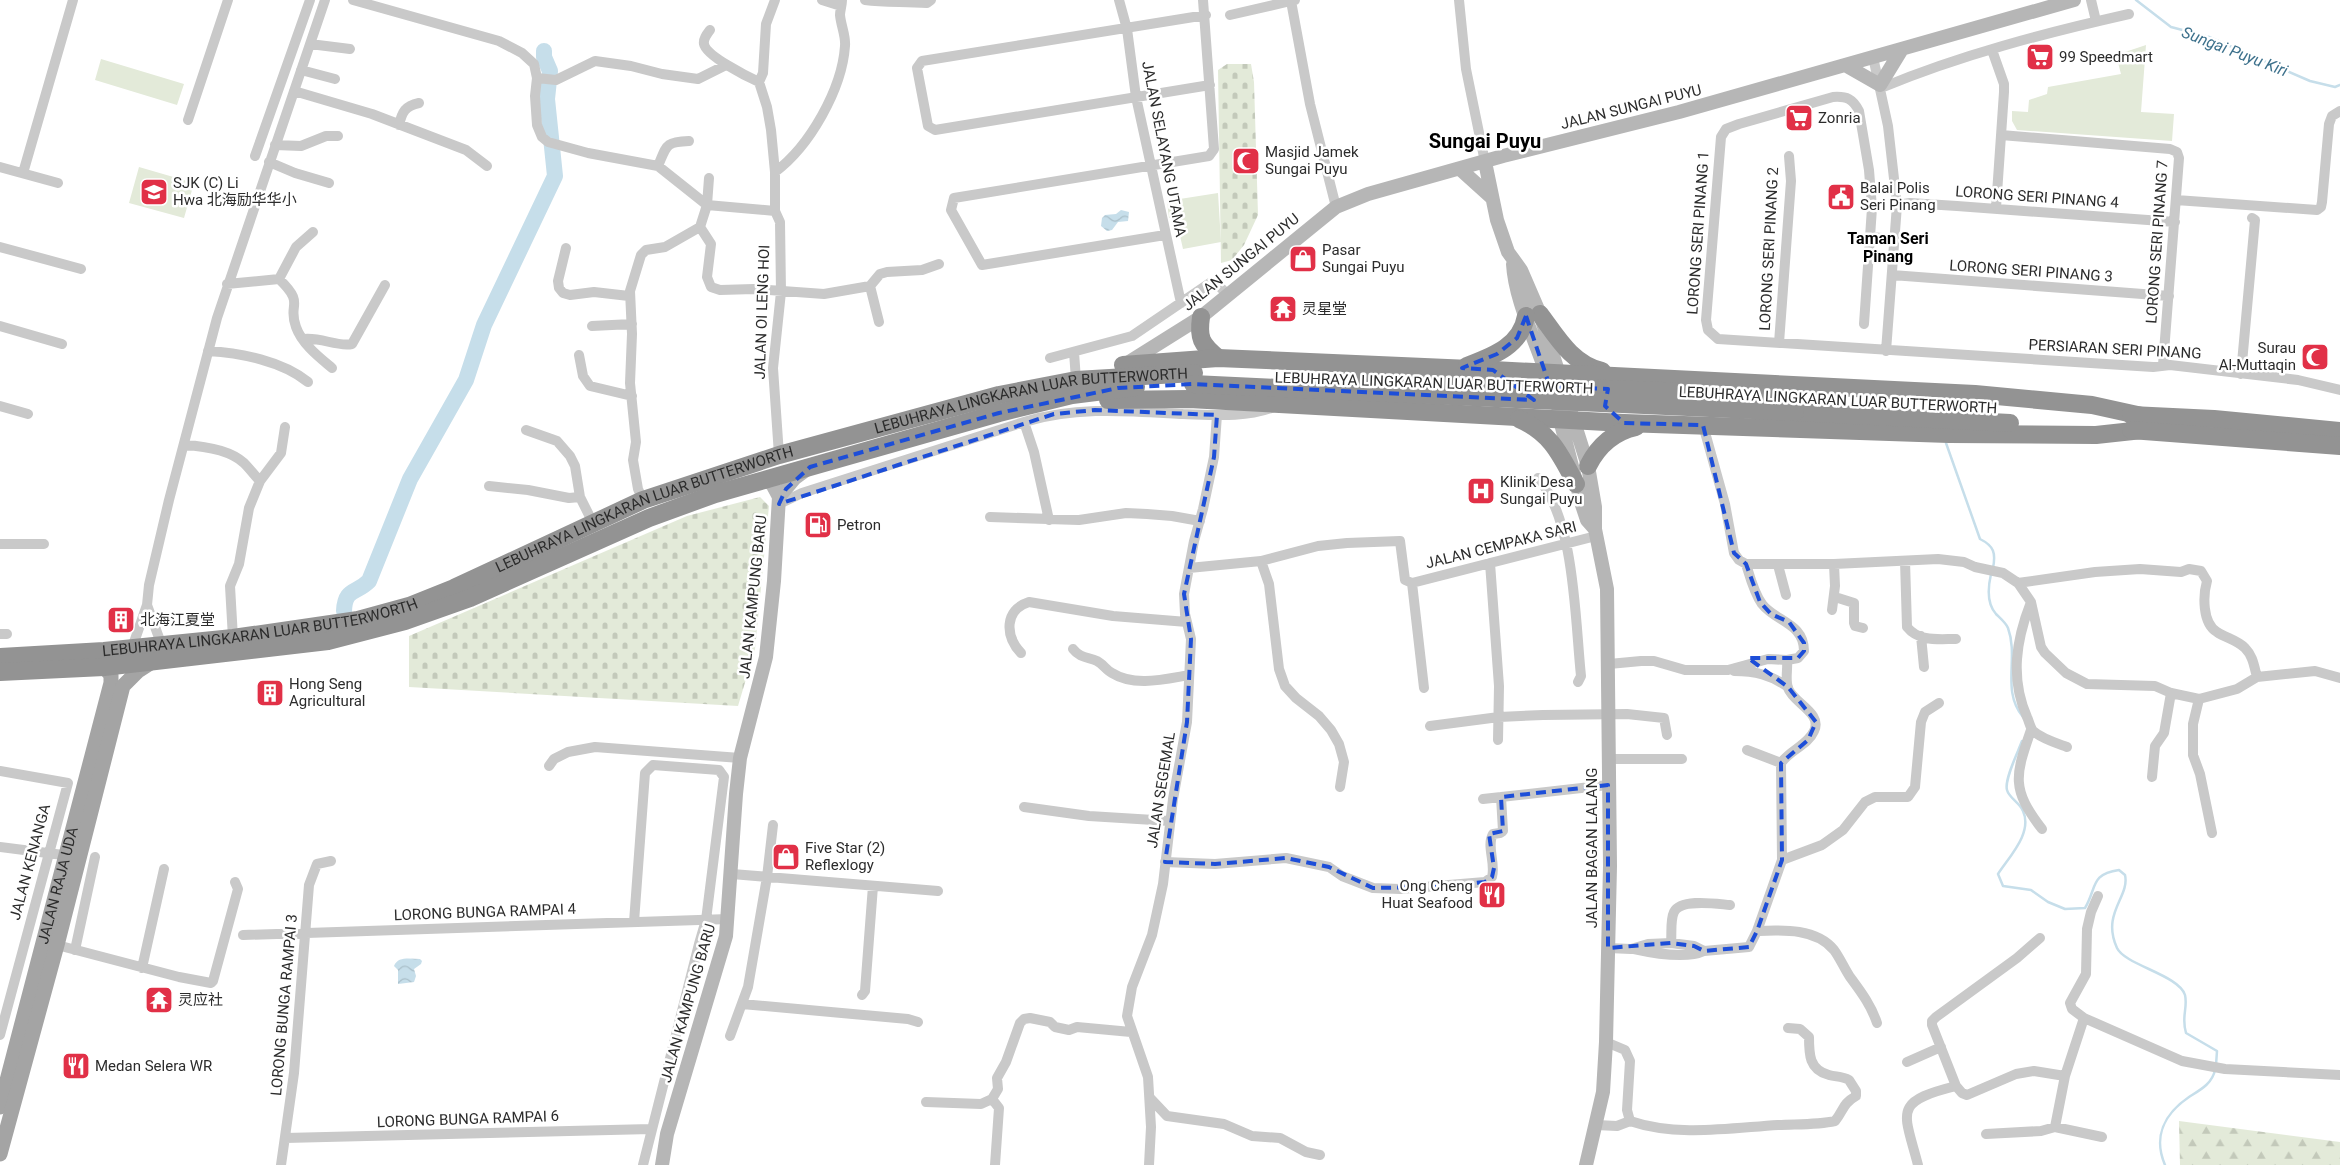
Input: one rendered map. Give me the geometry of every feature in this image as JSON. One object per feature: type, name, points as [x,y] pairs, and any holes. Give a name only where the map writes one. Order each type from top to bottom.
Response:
[{"type":"highway","points":[[1462,368],[1497,354],[1524,329],[1533,315],[1582,364],[1625,377]]},
{"type":"highway","points":[[1201,317],[1199,333],[1205,348],[1218,358]]},
{"type":"highway","points":[[1082,379],[1125,364],[1218,358],[1462,368],[1975,394],[2092,405],[2142,423]]},
{"type":"highway","points":[[1493,370],[1515,384],[1517,392],[1515,401],[1503,415]]},
{"type":"highway","points":[[1624,423],[1609,414],[1604,406],[1604,397],[1612,384],[1625,377]]},
{"type":"highway","name":"LEBUHRAYA LINGKARAN LUAR BUTTERWORTH","points":[[0,657],[162,646],[233,638],[350,621],[409,606],[454,588],[643,500],[779,455],[999,396],[1082,379],[1194,379],[1794,404],[2142,423],[2340,446]]},
{"type":"highway","name":"LEBUHRAYA LINGKARAN LUAR BUTTERWORTH","points":[[0,672],[104,667],[328,641],[405,621],[470,598],[649,518],[714,494],[999,413],[1072,395],[1194,379]]},
{"type":"highway","points":[[1035,405],[1112,400],[1189,399],[1624,423],[1968,434],[2096,435],[2142,423]]},
{"type":"highway","points":[[1503,415],[1541,431],[1554,444],[1576,484]]},
{"type":"highway","name":"LEBUHRAYA LINGKARAN LUAR BUTTERWORTH","points":[[2142,423],[2214,419],[2340,430]]},
{"type":"highway","points":[[1588,466],[1594,455],[1613,435],[1628,428],[1651,423]]},
{"type":"main road","name":"JALAN SUNGAI PUYU","points":[[1125,364],[1201,317],[1336,206],[1368,194],[1503,156],[1688,110],[1902,49],[2036,6],[2074,0]]},
{"type":"main road","points":[[1845,65],[1881,86],[1902,49]]},
{"type":"main road","points":[[1492,197],[1495,174],[1503,156]]},
{"type":"main road","name":"JALAN BAGAN LALANG","points":[[1486,162],[1492,197],[1508,252],[1513,260],[1514,274],[1533,315],[1566,420],[1576,484],[1586,520],[1595,533]]},
{"type":"main road","points":[[1460,169],[1492,197]]},
{"type":"main road","name":"JALAN BAGAN LALANG","points":[[1566,420],[1588,466],[1596,507],[1595,533],[1608,589],[1610,866],[1606,1042],[1603,1092],[1586,1165]]},
{"type":"main road","name":"JALAN KAMPUNG BARU","points":[[779,501],[795,478],[810,467]]},
{"type":"main road","name":"JALAN KAMPUNG BARU","points":[[662,1165],[668,1134],[719,966],[729,919],[735,808],[740,758],[766,657],[779,501],[772,484],[764,480]]},
{"type":"main road","name":"JALAN RAJA UDA","points":[[0,1107],[122,686],[138,671],[152,662]]},
{"type":"main road","name":"JALAN RAJA UDA","points":[[0,1154],[56,945],[73,856],[111,683],[111,674],[104,667]]},
{"type":"street","points":[[23,173],[73,0]]},
{"type":"street","points":[[188,120],[228,0]]},
{"type":"street","points":[[255,156],[310,0]]},
{"type":"street","points":[[132,648],[147,605],[156,556],[208,350],[227,284],[325,0]]},
{"type":"street","points":[[353,0],[506,44],[522,53],[534,64],[539,78],[535,96],[537,125],[542,136],[548,142],[588,153],[658,166],[706,205],[775,211]]},
{"type":"street","points":[[710,30],[704,41],[705,48],[726,65],[759,82],[763,73],[766,24],[775,0]]},
{"type":"street","points":[[775,172],[799,151],[828,102],[842,70],[846,43],[840,15],[842,3],[822,0]]},
{"type":"street","points":[[865,0],[888,4],[894,0],[926,3],[931,0]]},
{"type":"street","name":"JALAN SELAYANG UTAMA","points":[[1119,0],[1127,29],[1136,97],[1181,303]]},
{"type":"street","points":[[1166,235],[987,265],[979,263],[951,210],[951,202],[954,198],[1209,156],[1214,149],[1204,0]]},
{"type":"street","points":[[1230,15],[1293,0],[1310,104],[1336,206]]},
{"type":"street","points":[[1459,0],[1466,69],[1486,162]]},
{"type":"street","points":[[2090,0],[2096,21]]},
{"type":"street","points":[[1881,86],[1992,50],[2096,21],[2129,14]]},
{"type":"street","points":[[1206,15],[922,61],[917,68],[928,126],[935,130],[1210,85]]},
{"type":"street","points":[[310,44],[350,49]]},
{"type":"street","points":[[1992,50],[2004,84],[1996,208]]},
{"type":"street","points":[[1873,57],[1881,86],[1897,205],[1886,351]]},
{"type":"street","points":[[539,78],[556,80],[595,61],[622,64],[662,74],[698,79],[726,65]]},
{"type":"street","points":[[301,70],[335,79]]},
{"type":"street","name":"JALAN OI LENG HOI","points":[[759,82],[767,107],[775,172],[775,211],[780,222],[781,292],[773,368],[779,455]]},
{"type":"street","points":[[294,91],[372,114],[466,150],[487,166]]},
{"type":"street","name":"LORONG SERI PINANG 1","points":[[1708,330],[1706,320],[1721,138],[1726,129],[1751,120],[1843,96],[1855,103],[1863,133],[1869,170],[1872,208],[1870,237]]},
{"type":"street","points":[[399,125],[402,111],[411,105],[419,103]]},
{"type":"street","points":[[2176,200],[2317,210],[2321,207],[2322,202],[2329,124],[2332,116],[2340,111]]},
{"type":"street","name":"LORONG SERI PINANG 7","points":[[2001,135],[2170,148],[2177,152],[2180,158],[2163,365]]},
{"type":"street","points":[[274,145],[301,146],[326,136],[338,136]]},
{"type":"street","points":[[658,166],[668,145],[672,142],[689,141]]},
{"type":"street","name":"LORONG SERI PINANG 2","points":[[1779,342],[1791,182],[1789,156]]},
{"type":"street","points":[[269,162],[295,173],[329,183]]},
{"type":"street","points":[[0,167],[58,183]]},
{"type":"street","points":[[643,500],[635,476],[633,460],[636,442],[630,383],[632,324],[629,296],[641,255],[646,250],[665,247],[700,227],[706,205],[709,178]]},
{"type":"street","name":"LORONG SERI PINANG 4","points":[[1897,205],[1910,203],[1996,208],[2175,222]]},
{"type":"street","points":[[2241,374],[2255,220],[2252,218]]},
{"type":"street","points":[[700,227],[707,235],[711,244],[707,276],[711,287],[720,290],[824,294],[870,286],[880,274],[929,269],[939,264]]},
{"type":"street","points":[[279,279],[296,247],[313,232]]},
{"type":"street","points":[[1864,324],[1870,237],[1894,239]]},
{"type":"street","points":[[0,247],[81,269]]},
{"type":"street","points":[[566,248],[558,281],[559,288],[564,292],[570,295],[594,292],[629,296]]},
{"type":"street","name":"LORONG SERI PINANG 3","points":[[1892,276],[2169,296]]},
{"type":"street","points":[[227,284],[279,279]]},
{"type":"street","points":[[279,279],[293,294],[296,303],[294,319],[296,329],[313,352],[332,368]]},
{"type":"street","points":[[1050,358],[1132,336],[1210,283],[1216,284],[1228,295]]},
{"type":"street","points":[[304,339],[316,338],[346,345],[352,344],[384,285]]},
{"type":"street","points":[[870,286],[879,322]]},
{"type":"street","points":[[592,326],[632,324]]},
{"type":"street","points":[[0,326],[62,344]]},
{"type":"street","name":"PERSIARAN SERI PINANG","points":[[1708,330],[1718,339],[2153,367],[2163,365],[2298,380],[2340,390]]},
{"type":"street","points":[[208,350],[235,354],[294,371],[308,382]]},
{"type":"street","points":[[1074,352],[1082,379]]},
{"type":"street","points":[[579,355],[583,376],[590,386],[632,396]]},
{"type":"street","points":[[779,501],[1054,414],[1095,410],[1217,415],[1262,412],[1283,404]]},
{"type":"street","points":[[0,406],[28,414]]},
{"type":"street","name":"JALAN SEGEMAL","points":[[1149,1165],[1151,1127],[1148,1077],[1127,1016],[1132,987],[1152,935],[1163,884],[1170,821],[1187,722],[1191,639],[1184,594],[1214,457],[1217,415]]},
{"type":"street","points":[[1024,422],[1034,452],[1049,520]]},
{"type":"street","points":[[1703,425],[1725,504],[1734,553],[1739,560],[1746,564],[1834,564],[1952,560],[2002,573],[2018,584],[2031,602],[2041,647],[2066,673],[2087,684],[2155,686],[2170,693],[2199,699],[2237,689],[2257,677],[2315,671],[2328,673],[2340,678]]},
{"type":"street","points":[[233,638],[230,586],[239,564],[249,508],[260,482],[281,454],[285,427]]},
{"type":"street","points":[[526,430],[557,441],[570,456],[575,466],[580,497],[593,523]]},
{"type":"street","points":[[184,444],[212,449],[230,455],[243,462],[260,482]]},
{"type":"street","points":[[1538,478],[1554,501],[1567,543],[1581,676],[1578,682]]},
{"type":"street","points":[[489,486],[528,490],[569,498],[580,497]]},
{"type":"street","points":[[990,517],[1080,520],[1126,513],[1172,516],[1200,521]]},
{"type":"street","name":"JALAN CEMPAKA SARI","points":[[1412,583],[1567,543],[1595,533]]},
{"type":"street","points":[[1189,568],[1262,562],[1318,546],[1347,542],[1400,541],[1405,580],[1412,583],[1424,688]]},
{"type":"street","points":[[0,544],[44,544]]},
{"type":"street","points":[[1905,561],[1907,627],[1911,632],[1929,640],[1956,638]]},
{"type":"street","points":[[1262,562],[1269,584],[1270,602],[1285,686],[1296,698],[1319,716],[1331,730],[1339,744],[1344,762],[1340,787]]},
{"type":"street","points":[[1490,564],[1499,717],[1498,740]]},
{"type":"street","points":[[1728,670],[1768,659],[1788,660],[1798,658],[1804,651],[1802,636],[1789,622],[1771,614],[1760,602],[1746,564]]},
{"type":"street","points":[[1832,610],[1834,564]]},
{"type":"street","points":[[1778,565],[1786,595]]},
{"type":"street","points":[[2018,584],[2095,572],[2140,569],[2181,572],[2189,569],[2202,570],[2207,580],[2204,592],[2204,605],[2210,625],[2217,632],[2226,635],[2245,648],[2252,658],[2257,677]]},
{"type":"street","points":[[1834,597],[1854,603],[1856,608],[1854,623],[1855,626],[1862,628]]},
{"type":"street","points":[[1021,653],[1015,646],[1010,634],[1010,623],[1012,612],[1029,602],[1113,616],[1187,622]]},
{"type":"street","points":[[2031,602],[2023,622],[2017,648],[2016,676],[2021,703],[2032,730],[2043,738],[2067,747]]},
{"type":"street","points":[[147,605],[162,646]]},
{"type":"street","points":[[1921,636],[1924,667]]},
{"type":"street","points":[[1074,649],[1078,655],[1102,664],[1111,673],[1132,680],[1162,680],[1189,675]]},
{"type":"street","points":[[1608,948],[1631,949],[1650,953],[1697,954],[1704,951],[1749,948],[1757,931],[1782,860],[1781,763],[1788,753],[1808,740],[1815,730],[1816,722],[1810,712],[1802,706],[1788,688],[1775,678],[1761,674],[1728,670],[1684,670],[1654,661],[1641,660],[1609,664]]},
{"type":"street","points":[[1788,660],[1788,688]]},
{"type":"street","points":[[0,680],[91,675],[104,667]]},
{"type":"street","points":[[2152,777],[2154,746],[2164,733],[2170,693]]},
{"type":"street","points":[[2199,699],[2193,724],[2192,755],[2200,774],[2212,833]]},
{"type":"street","points":[[1782,860],[1822,845],[1843,830],[1865,802],[1875,797],[1908,796],[1915,787],[1921,722],[1925,712],[1939,703]]},
{"type":"street","points":[[1430,726],[1499,717],[1608,713],[1659,716],[1664,718],[1667,724],[1667,735]]},
{"type":"street","points":[[2032,730],[2018,775],[2020,796],[2042,829]]},
{"type":"street","points":[[549,766],[554,759],[568,752],[595,747],[740,758]]},
{"type":"street","points":[[1747,750],[1781,763]]},
{"type":"street","points":[[643,1165],[706,920],[721,773],[720,756]]},
{"type":"street","points":[[1608,759],[1682,760]]},
{"type":"street","points":[[634,922],[645,773],[653,765],[721,773]]},
{"type":"street","name":"JALAN KENANGA","points":[[0,771],[68,783],[0,1035]]},
{"type":"street","points":[[1483,799],[1608,785]]},
{"type":"street","points":[[1165,862],[1215,864],[1286,858],[1329,867],[1342,876],[1372,888],[1437,887],[1485,882],[1492,877],[1494,868],[1490,839],[1492,834],[1503,831],[1501,797]]},
{"type":"street","points":[[1024,807],[1089,816],[1170,821]]},
{"type":"street","points":[[730,1036],[748,987],[767,877],[773,825]]},
{"type":"street","points":[[0,847],[73,856]]},
{"type":"street","points":[[75,950],[95,857]]},
{"type":"street","name":"LORONG BUNGA RAMPAI 3","points":[[281,1165],[307,933],[309,884],[317,864],[331,862]]},
{"type":"street","points":[[142,968],[164,869]]},
{"type":"street","points":[[732,874],[938,891]]},
{"type":"street","name":"JALAN RAJA UDA","points":[[56,945],[206,984],[213,980],[238,889],[235,882]]},
{"type":"street","points":[[862,995],[865,991],[873,886]]},
{"type":"street","points":[[2098,896],[2091,912],[2087,929],[2086,974],[2070,1003],[2072,1009],[2084,1018],[2182,1061],[2208,1067],[2340,1075]]},
{"type":"street","points":[[1672,943],[1674,912],[1680,906],[1697,903],[1730,905]]},
{"type":"street","name":"LORONG BUNGA RAMPAI 4","points":[[243,936],[729,919]]},
{"type":"street","points":[[1757,931],[1794,932],[1813,936],[1824,941],[1834,950],[1870,1004],[1877,1023]]},
{"type":"street","points":[[2040,938],[1932,1021],[1956,1086],[1962,1093],[1968,1095],[2016,1074],[2034,1071],[2066,1076]]},
{"type":"street","points":[[1631,949],[1648,944],[1672,943],[1694,946],[1704,951]]},
{"type":"street","points":[[742,1004],[908,1018],[918,1022]]},
{"type":"street","points":[[926,1102],[981,1104],[992,1099],[998,1089],[997,1078],[1006,1062],[1020,1023],[1024,1019],[1030,1018],[1050,1022],[1055,1027],[1068,1030],[1077,1028],[1131,1032]]},
{"type":"street","points":[[2055,1127],[2066,1076],[2084,1018]]},
{"type":"street","points":[[1596,1125],[1618,1126],[1630,1121],[1644,1126],[1666,1129],[1712,1130],[1836,1121],[1841,1108],[1847,1101],[1856,1096],[1856,1091],[1849,1080],[1822,1073],[1816,1069],[1810,1058],[1810,1037],[1800,1029],[1788,1028]]},
{"type":"street","points":[[1606,1042],[1625,1050],[1630,1061],[1627,1110],[1630,1121]]},
{"type":"street","points":[[1907,1062],[1941,1048]]},
{"type":"street","points":[[1918,1165],[1906,1122],[1906,1111],[1911,1104],[1926,1096],[1956,1086]]},
{"type":"street","points":[[1150,1098],[1167,1116],[1224,1124],[1252,1136],[1280,1138],[1306,1152],[1320,1155]]},
{"type":"street","points":[[992,1099],[999,1108],[995,1165]]},
{"type":"street","points":[[1151,1127],[1167,1116]]},
{"type":"street","points":[[1986,1134],[2041,1131],[2055,1127],[2102,1136]]},
{"type":"street","name":"LORONG BUNGA RAMPAI 6","points":[[285,1138],[651,1129]]},
{"type":"highlighted area","points":[[1526,316],[1550,387],[1608,389],[1605,406],[1624,423],[1703,425],[1734,553],[1746,564],[1760,602],[1771,614],[1789,622],[1804,643],[1804,651],[1798,658],[1748,658],[1788,687],[1816,722],[1808,740],[1781,763],[1782,860],[1757,931],[1749,947],[1728,951],[1704,951],[1694,946],[1671,943],[1608,948],[1608,785],[1501,797],[1503,831],[1489,834],[1494,868],[1492,877],[1485,882],[1437,887],[1373,888],[1329,867],[1286,858],[1215,864],[1165,862],[1187,722],[1191,639],[1184,594],[1214,457],[1217,415],[1095,410],[1054,414],[779,504],[786,489],[810,467],[999,413],[1118,388],[1193,384],[1534,400],[1493,370],[1462,368],[1497,354],[1517,338]]},
{"type":"green space","points":[[2146,45],[2141,112],[2174,114],[2172,141],[2017,130],[2012,121],[2012,111],[2028,112],[2029,100],[2047,94],[2048,87],[2121,74],[2116,55]]},
{"type":"green space","points":[[101,59],[184,84],[177,105],[95,80]]},
{"type":"green space","points":[[1227,64],[1251,64],[1254,82],[1258,215],[1244,245],[1232,260],[1221,263],[1218,70]]},
{"type":"green space","points":[[139,167],[194,183],[184,218],[129,203]]},
{"type":"green space","points":[[1218,193],[1221,242],[1183,249],[1176,218],[1169,218],[1167,201]]},
{"type":"green space","points":[[760,497],[769,506],[755,649],[738,706],[409,687],[409,636],[687,516]]},
{"type":"green space","points":[[2179,1121],[2340,1142],[2340,1165],[2180,1165]]},
{"type":"water","points":[[1121,210],[1129,212],[1128,221],[1118,222],[1112,230],[1107,231],[1101,226],[1102,218],[1105,215],[1116,214]]},
{"type":"water","points":[[405,959],[420,959],[422,961],[421,964],[414,969],[416,976],[414,982],[398,984],[398,970],[394,966],[396,963]]},
{"type":"waterway","name":"Sungai Puyu Kiri","points":[[2136,0],[2171,27],[2209,37],[2310,81],[2335,87],[2340,85]]},
{"type":"waterway","points":[[344,611],[346,598],[369,581],[410,479],[466,380],[484,325],[555,176],[547,99],[550,71],[544,57],[544,51]]},
{"type":"waterway","points":[[1946,443],[1980,539],[1993,550],[1993,568]]},
{"type":"waterway","points":[[1991,574],[1989,600],[1993,610],[2008,628],[2012,651],[2011,685],[2016,707],[2023,717]]},
{"type":"waterway","points":[[2022,741],[2009,773],[2007,790],[2023,811],[2025,828],[2018,844],[1998,874],[2003,886],[2031,890],[2048,902],[2065,909],[2085,908],[2096,883],[2103,875],[2119,870],[2125,875],[2124,891],[2112,925],[2117,948],[2130,960],[2163,976],[2181,988],[2186,1000],[2184,1022],[2186,1033],[2217,1051],[2216,1065]]},
{"type":"waterway","points":[[2165,1165],[2160,1145],[2163,1127],[2167,1119],[2180,1104],[2208,1083],[2215,1070]]},
{"type":"place","name":"99 Speedmart","points":[[2040,57]]},
{"type":"place","name":"Zonria","points":[[1799,118]]},
{"type":"place","name":"Masjid Jamek Sungai Puyu","points":[[1246,161]]},
{"type":"place","name":"SJK (C) Li Hwa 北海励华华小","points":[[154,192]]},
{"type":"place","name":"Balai Polis Seri Pinang","points":[[1841,197]]},
{"type":"place","name":"Pasar Sungai Puyu","points":[[1303,259]]},
{"type":"place","name":"灵星堂","points":[[1283,309]]},
{"type":"place","name":"Surau Al-Muttaqin","points":[[2315,357]]},
{"type":"place","name":"Klinik Desa Sungai Puyu","points":[[1481,491]]},
{"type":"place","name":"Petron","points":[[818,525]]},
{"type":"place","name":"北海江夏堂","points":[[121,620]]},
{"type":"place","name":"Hong Seng Agricultural","points":[[270,693]]},
{"type":"place","name":"Five Star (2) Reflexlogy","points":[[786,857]]},
{"type":"place","name":"Ong Cheng Huat Seafood","points":[[1492,895]]},
{"type":"place","name":"灵应社","points":[[159,1000]]},
{"type":"place","name":"Medan Selera WR","points":[[76,1066]]},
{"type":"district","name":"Sungai Puyu","points":[[1485,141]]},
{"type":"district","name":"Taman Seri Pinang","points":[[1888,247]]}]
